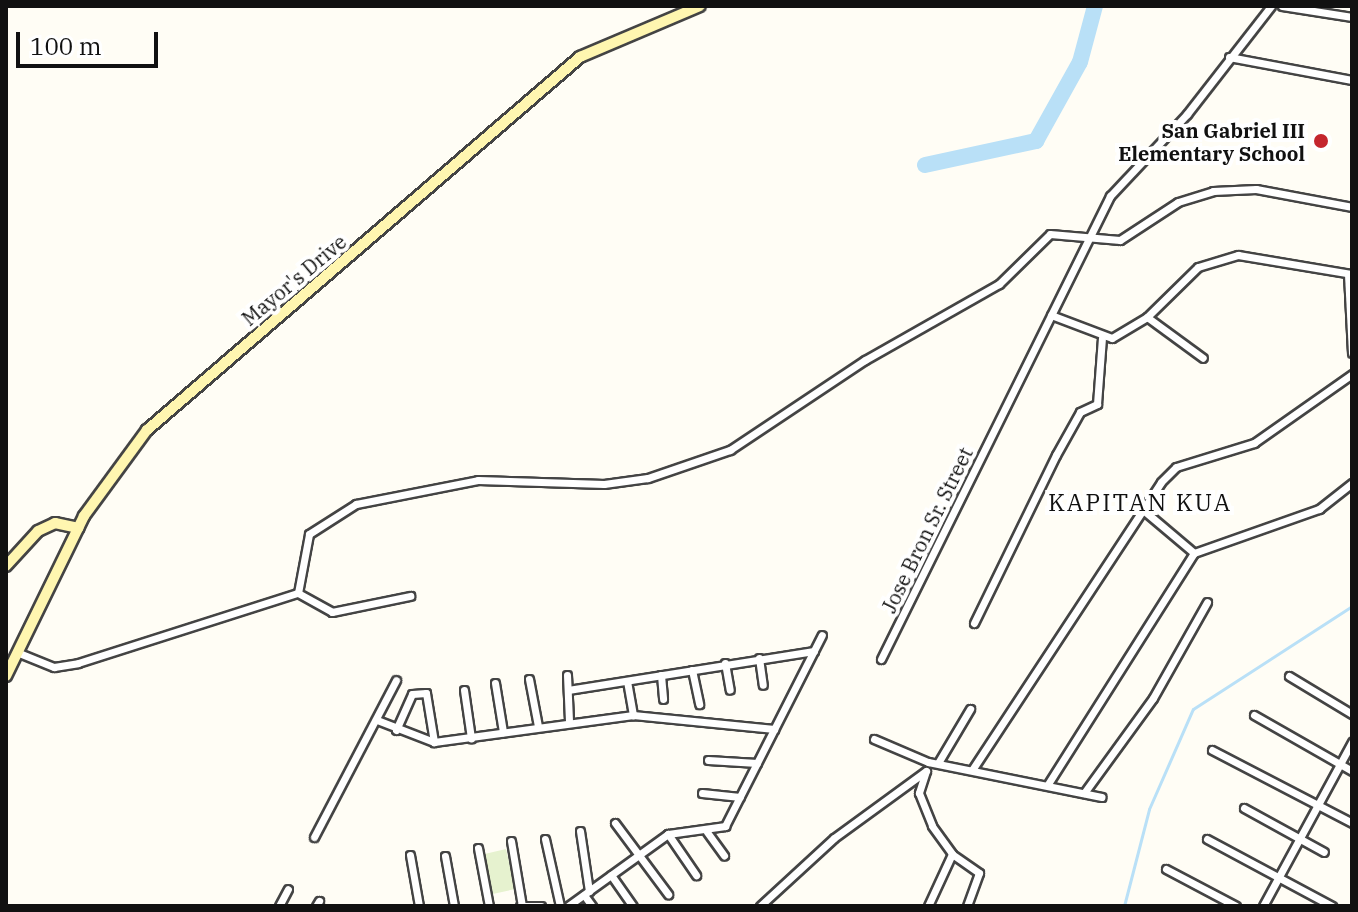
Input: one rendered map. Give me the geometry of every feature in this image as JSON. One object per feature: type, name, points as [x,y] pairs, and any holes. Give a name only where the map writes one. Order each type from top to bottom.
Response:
[{"type":"street","name":"Mayor's Drive","points":[[6,676],[78,528],[147,430],[570,65],[700,6]]},
{"type":"street","name":"Jose Bron Sr. Street","points":[[881,659],[1110,196],[1271,6]]},
{"type":"street","points":[[1282,6],[1314,8],[1352,17]]},
{"type":"street","points":[[1229,57],[1352,80]]},
{"type":"street","points":[[298,593],[309,534],[356,504],[478,480],[604,484],[691,466],[730,450],[865,360],[999,284],[1050,234],[1085,242],[1120,240],[1178,202],[1213,191],[1256,189],[1352,207]]},
{"type":"street","points":[[1051,315],[1102,338],[1147,317],[1215,259],[1265,257],[1350,274],[1352,353]]},
{"type":"street","points":[[1147,317],[1203,358]]},
{"type":"street","points":[[974,623],[1062,444],[1080,412],[1097,404],[1102,338]]},
{"type":"street","points":[[972,770],[1142,509],[1176,467],[1254,443],[1332,395],[1352,374]]},
{"type":"street","points":[[1048,784],[1194,553],[1319,509],[1352,483]]},
{"type":"street","points":[[1142,509],[1194,553]]},
{"type":"street","points":[[6,566],[38,531],[55,523],[78,528]]},
{"type":"street","points":[[19,653],[54,667],[78,663],[298,593],[332,612],[410,596]]},
{"type":"street","points":[[1084,793],[1153,698],[1207,602]]},
{"type":"street","points":[[568,906],[668,834],[707,832],[725,826],[822,635]]},
{"type":"street","points":[[568,690],[814,651]]},
{"type":"street","points":[[759,658],[763,685]]},
{"type":"street","points":[[725,663],[730,690]]},
{"type":"street","points":[[692,670],[699,704]]},
{"type":"street","points":[[567,675],[569,720]]},
{"type":"street","points":[[661,675],[663,699]]},
{"type":"street","points":[[1289,676],[1352,714]]},
{"type":"street","points":[[529,679],[538,726]]},
{"type":"street","points":[[314,837],[396,680]]},
{"type":"street","points":[[627,681],[633,715]]},
{"type":"street","points":[[495,683],[503,732]]},
{"type":"street","points":[[464,690],[471,738]]},
{"type":"street","points":[[396,730],[412,694],[426,693],[434,742]]},
{"type":"street","points":[[938,763],[970,709]]},
{"type":"street","points":[[377,720],[396,730],[434,742],[569,720],[633,715],[774,729]]},
{"type":"street","points":[[1254,715],[1352,771]]},
{"type":"street","points":[[874,739],[928,762],[1102,797]]},
{"type":"street","points":[[1263,906],[1275,878],[1352,742]]},
{"type":"street","points":[[1212,750],[1352,823]]},
{"type":"street","points":[[708,760],[757,763]]},
{"type":"street","points":[[928,762],[920,796],[952,854],[979,873],[967,906]]},
{"type":"street","points":[[760,906],[834,838],[926,771]]},
{"type":"street","points":[[702,793],[740,797]]},
{"type":"street","points":[[1244,808],[1324,852]]},
{"type":"street","points":[[615,823],[668,894]]},
{"type":"street","points":[[580,831],[586,893],[592,906]]},
{"type":"street","points":[[707,832],[724,855]]},
{"type":"street","points":[[668,834],[696,875]]},
{"type":"street","points":[[545,839],[560,906]]},
{"type":"street","points":[[1207,839],[1332,906]]},
{"type":"street","points":[[511,841],[521,906],[541,906]]},
{"type":"street","points":[[478,848],[489,906]]},
{"type":"street","points":[[928,906],[952,854]]},
{"type":"street","points":[[410,855],[419,906]]},
{"type":"street","points":[[445,856],[454,906]]},
{"type":"street","points":[[1166,869],[1236,906]]},
{"type":"street","points":[[611,875],[633,906]]},
{"type":"street","points":[[279,906],[288,889]]},
{"type":"green space","points":[[506,849],[515,889],[493,894],[484,854]]},
{"type":"waterway","points":[[925,165],[1036,141],[1080,62],[1095,6]]},
{"type":"waterway","points":[[1124,906],[1149,809],[1193,709],[1352,606]]},
{"type":"place","name":"San Gabriel III Elementary School","points":[[1321,141]]},
{"type":"district","name":"KAPITAN KUA","points":[[1140,503]]}]
